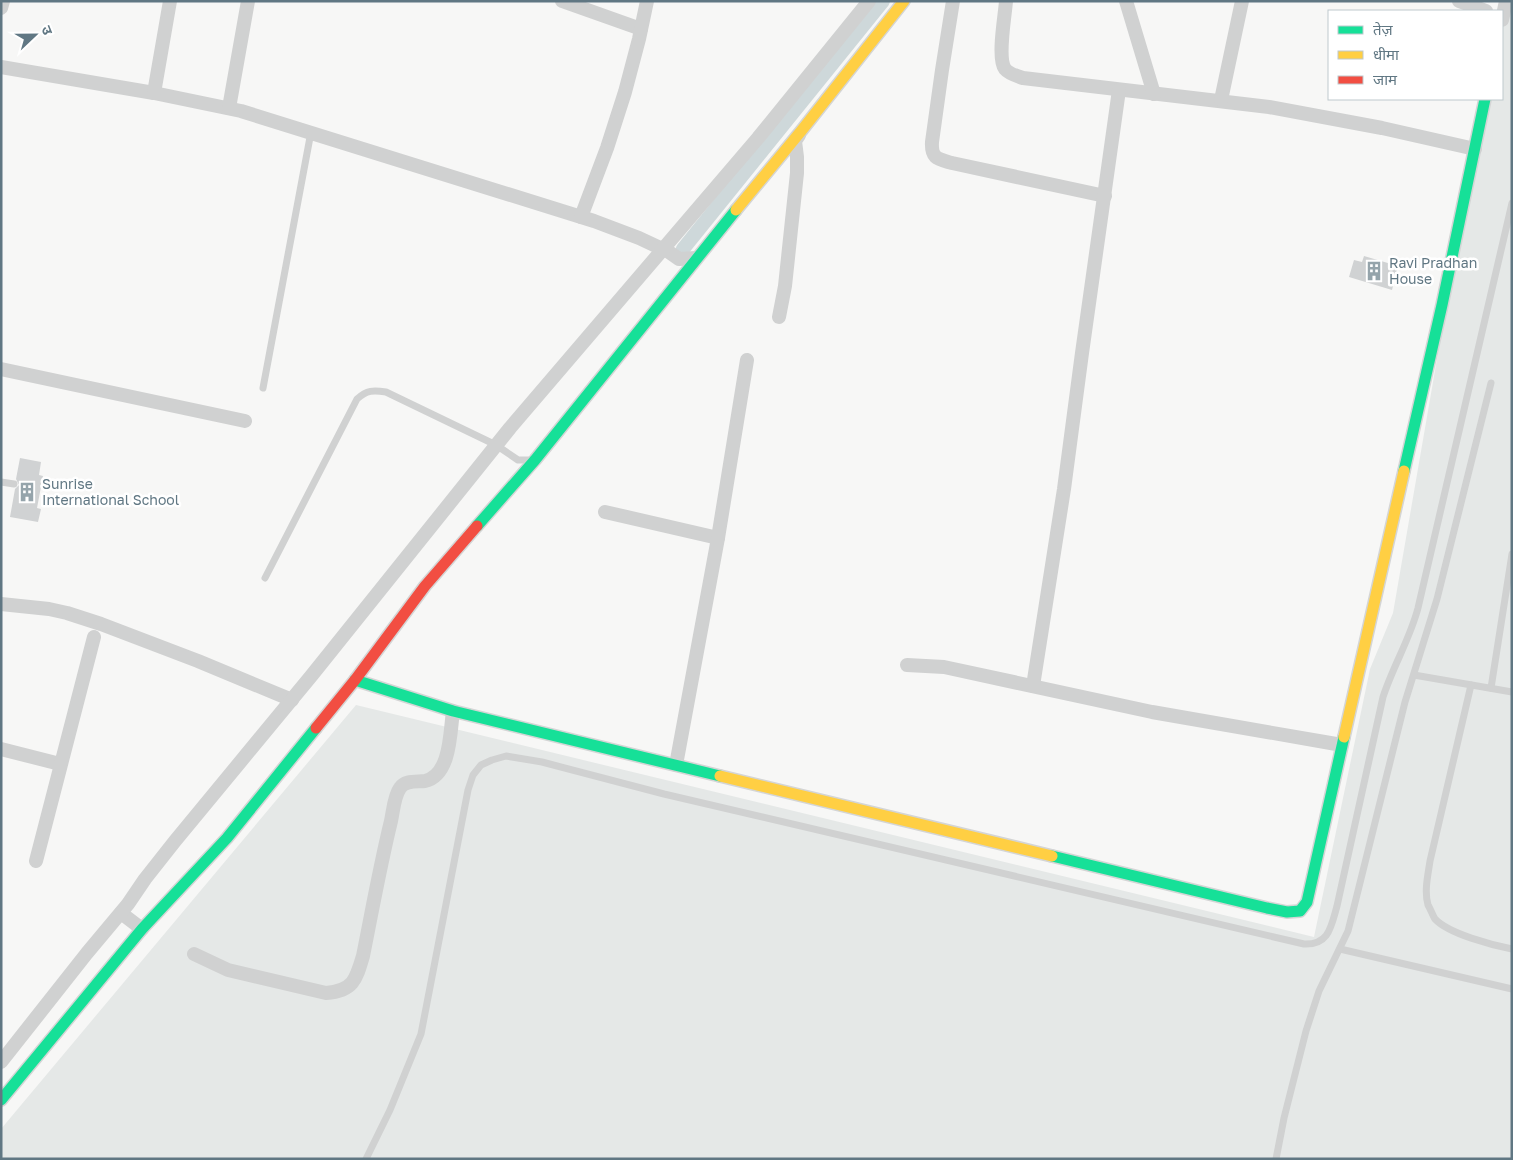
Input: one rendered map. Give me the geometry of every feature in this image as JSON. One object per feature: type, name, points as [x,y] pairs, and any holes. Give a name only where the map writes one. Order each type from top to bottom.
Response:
[{"type":"street","points":[[1,8],[3,1]]},
{"type":"street","points":[[154,94],[170,1]]},
{"type":"street","points":[[229,108],[248,1]]},
{"type":"street","points":[[562,1],[581,4],[641,29]]},
{"type":"street","points":[[581,217],[622,102],[647,1]]},
{"type":"street","points":[[1,1062],[121,913],[175,841],[499,447],[670,253],[758,138],[869,1]]},
{"type":"street","points":[[1,1100],[142,929],[227,838],[355,680],[424,586],[535,460],[904,1]]},
{"type":"street","points":[[954,1],[932,142],[934,156],[939,160],[1105,196]]},
{"type":"street","points":[[1006,1],[1002,60],[1005,70],[1023,78],[1268,107],[1475,149]]},
{"type":"street","points":[[1126,1],[1154,94]]},
{"type":"street","points":[[1221,100],[1242,1]]},
{"type":"street","points":[[1459,1],[1483,10]]},
{"type":"street","points":[[1503,14],[1506,1]]},
{"type":"street","points":[[1,68],[241,111],[581,217],[639,238],[670,253],[696,258]]},
{"type":"street","points":[[1033,686],[1064,489],[1119,90]]},
{"type":"street","points":[[355,680],[453,711],[1233,900],[1294,912],[1300,911],[1307,902],[1385,559],[1485,100]]},
{"type":"street","points":[[779,317],[797,174],[795,142],[802,130]]},
{"type":"street","points":[[676,765],[718,538],[747,360]]},
{"type":"street","points":[[1,369],[245,421]]},
{"type":"street","points":[[605,512],[718,538]]},
{"type":"street","points":[[1,604],[67,613],[101,624],[292,700]]},
{"type":"street","points":[[36,861],[94,636]]},
{"type":"street","points":[[908,664],[944,667],[1152,712],[1342,745]]},
{"type":"street","points":[[194,954],[228,970],[326,993],[338,992],[352,983],[358,974],[363,956],[399,788],[405,783],[426,780],[435,776],[448,754],[453,711]]},
{"type":"street","points":[[1,749],[60,764]]},
{"type":"street","points":[[121,913],[142,929]]},
{"type":"lane","points":[[263,388],[311,132]]},
{"type":"lane","points":[[366,1159],[390,1110],[421,1034],[468,790],[473,775],[481,765],[506,756],[542,762],[664,794],[1304,944],[1321,942],[1326,935],[1337,906],[1383,697],[1389,678],[1413,627],[1418,608],[1512,203]]},
{"type":"lane","points":[[1276,1159],[1306,1030],[1319,990],[1348,932],[1405,702],[1437,599],[1491,383]]},
{"type":"lane","points":[[265,578],[357,400],[364,392],[372,390],[386,392],[499,447],[518,460],[535,460]]},
{"type":"lane","points":[[1,482],[14,484]]},
{"type":"lane","points":[[1491,688],[1512,554]]},
{"type":"lane","points":[[1414,675],[1512,692]]},
{"type":"lane","points":[[1471,685],[1430,861],[1427,889],[1428,904],[1435,919],[1454,931],[1489,944],[1512,949]]},
{"type":"lane","points":[[1340,949],[1512,989]]},
{"type":"shaded area","points":[[1512,1],[1512,1159],[1,1159],[1,1129],[356,705],[1314,937],[1370,669],[1393,613],[1482,100],[1503,100],[1503,21]]},
{"type":"building","name":"Ravi Pradhan House","points":[[1364,256],[1398,266],[1392,290],[1349,277],[1354,260],[1362,262]]},
{"type":"building","name":"Sunrise International School","points":[[20,458],[41,462],[39,475],[43,476],[37,508],[41,509],[38,522],[10,517],[15,489],[19,485],[16,479]]},
{"type":"waterway","points":[[683,249],[883,1]]},
{"type":"traffic: fast","points":[[1404,471],[1442,305],[1485,100]]},
{"type":"traffic: fast","points":[[477,526],[535,460],[736,210]]},
{"type":"traffic: fast","points":[[355,680],[453,711],[720,776]]},
{"type":"traffic: fast","points":[[1,1100],[142,929],[227,838],[316,728]]},
{"type":"traffic: fast","points":[[1052,856],[1267,908],[1287,912],[1300,911],[1307,902],[1344,737]]},
{"type":"traffic: slow","points":[[736,210],[904,1]]},
{"type":"traffic: slow","points":[[1344,737],[1404,471]]},
{"type":"traffic: slow","points":[[720,776],[1052,856]]},
{"type":"traffic: jam","points":[[316,728],[355,680],[425,586],[477,526]]},
{"type":"place","name":"Ravi Pradhan House","points":[[1374,271]]},
{"type":"place","name":"Sunrise International School","points":[[27,492]]}]
